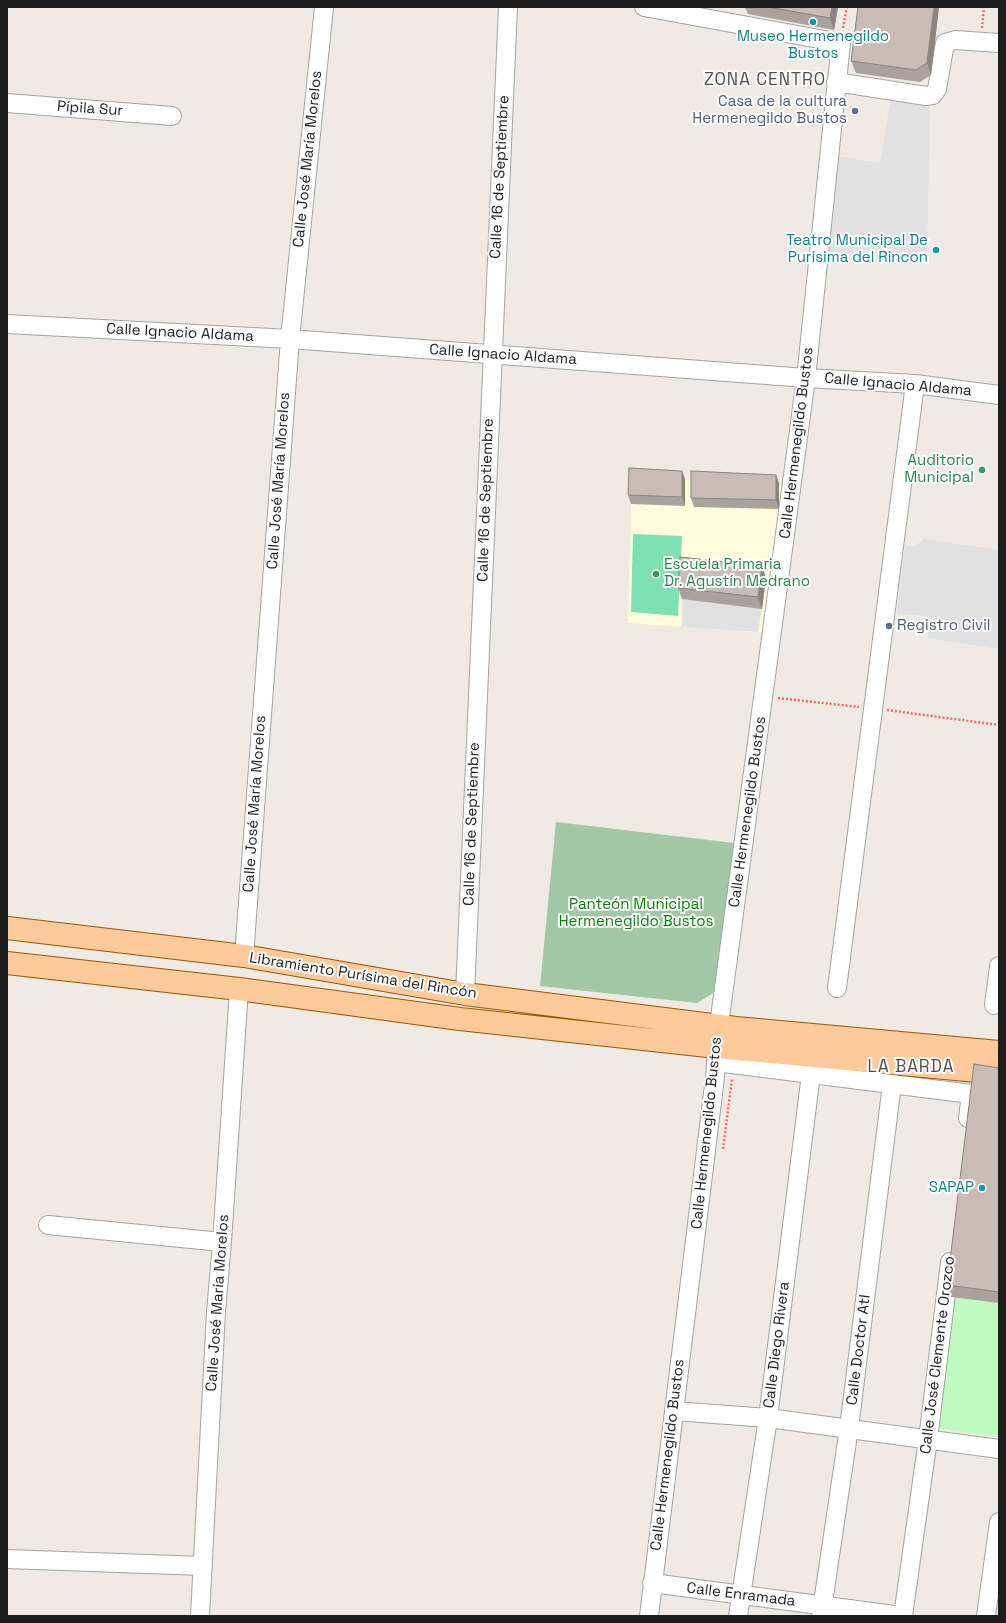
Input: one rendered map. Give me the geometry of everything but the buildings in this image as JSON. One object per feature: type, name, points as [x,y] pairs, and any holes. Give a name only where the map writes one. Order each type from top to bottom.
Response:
[{"type":"main road","name":"Libramiento Purísima del Rincón","points":[[7,928],[244,956],[465,994],[719,1025],[999,1052]]},
{"type":"main road","name":"Libramiento Purísima del Rincón","points":[[7,962],[239,989],[716,1055],[999,1073]]},
{"type":"street","name":"Calle José María Morelos","points":[[244,956],[290,339],[324,7]]},
{"type":"street","name":"Calle 16 de Septiembre","points":[[465,994],[508,7]]},
{"type":"street","points":[[644,7],[841,43]]},
{"type":"street","points":[[836,82],[926,96],[933,95],[937,89],[945,43],[955,40],[999,43]]},
{"type":"street","name":"Calle Hermenegildo Bustos","points":[[648,1616],[674,1411],[719,1025],[806,378],[841,43]]},
{"type":"street","name":"Pípila Sur","points":[[7,103],[172,116]]},
{"type":"street","name":"Calle Ignacio Aldama","points":[[7,324],[290,339],[806,378],[915,384],[999,395]]},
{"type":"street","points":[[837,988],[915,384]]},
{"type":"street","points":[[994,1005],[999,966]]},
{"type":"street","name":"Calle José María Morelos","points":[[200,1616],[216,1312],[239,989]]},
{"type":"street","points":[[716,1055],[811,1074],[971,1094],[966,1133]]},
{"type":"street","name":"Calle Diego Rivera","points":[[738,1616],[768,1418],[811,1074]]},
{"type":"street","name":"Calle Doctor Atl","points":[[822,1611],[849,1428],[892,1084]]},
{"type":"street","points":[[48,1225],[222,1242]]},
{"type":"street","name":"Calle José Clemente Orozco","points":[[902,1616],[928,1439],[952,1243]]},
{"type":"street","points":[[674,1411],[768,1418],[999,1449]]},
{"type":"street","points":[[986,1616],[999,1522]]},
{"type":"street","points":[[7,1559],[203,1566]]},
{"type":"street","name":"Calle Enramada","points":[[652,1583],[741,1595],[822,1611],[902,1616]]},
{"type":"path","points":[[841,43],[846,7]]},
{"type":"path","points":[[980,41],[984,7]]},
{"type":"shaded area","points":[[891,97],[930,104],[927,262],[826,251],[836,156],[880,163]]},
{"type":"shaded area","name":"Escuela Primaria Dr. Agustín Medrano","points":[[632,477],[787,484],[767,633],[628,623]]},
{"type":"shaded area","points":[[923,539],[999,550],[999,649],[928,638],[927,616],[897,614],[905,546],[916,546]]},
{"type":"shaded area","name":"Escuela Primaria Dr. Agustín Medrano","points":[[682,599],[762,609],[758,632],[682,627]]},
{"type":"green space","name":"Escuela Primaria Dr. Agustín Medrano","points":[[633,534],[682,536],[678,616],[631,612]]},
{"type":"green space","name":"Panteón Municipal Hermenegildo Bustos","points":[[556,822],[734,843],[718,990],[697,1003],[540,986]]},
{"type":"green space","points":[[951,1297],[999,1303],[999,1437],[935,1428]]},
{"type":"place","name":"Museo Hermenegildo Bustos","points":[[813,22]]},
{"type":"place","name":"Casa de la cultura Hermenegildo Bustos","points":[[855,111]]},
{"type":"place","name":"Teatro Municipal De Purisima del Rincon","points":[[936,250]]},
{"type":"place","name":"Auditorio Municipal","points":[[982,470]]},
{"type":"place","name":"Escuela Primaria Dr. Agustín Medrano","points":[[656,574]]},
{"type":"place","name":"Registro Civil","points":[[889,626]]},
{"type":"place","name":"SAPAP","points":[[982,1188]]},
{"type":"district","name":"ZONA CENTRO","points":[[765,80]]},
{"type":"district","name":"LA BARDA","points":[[911,1067]]}]
